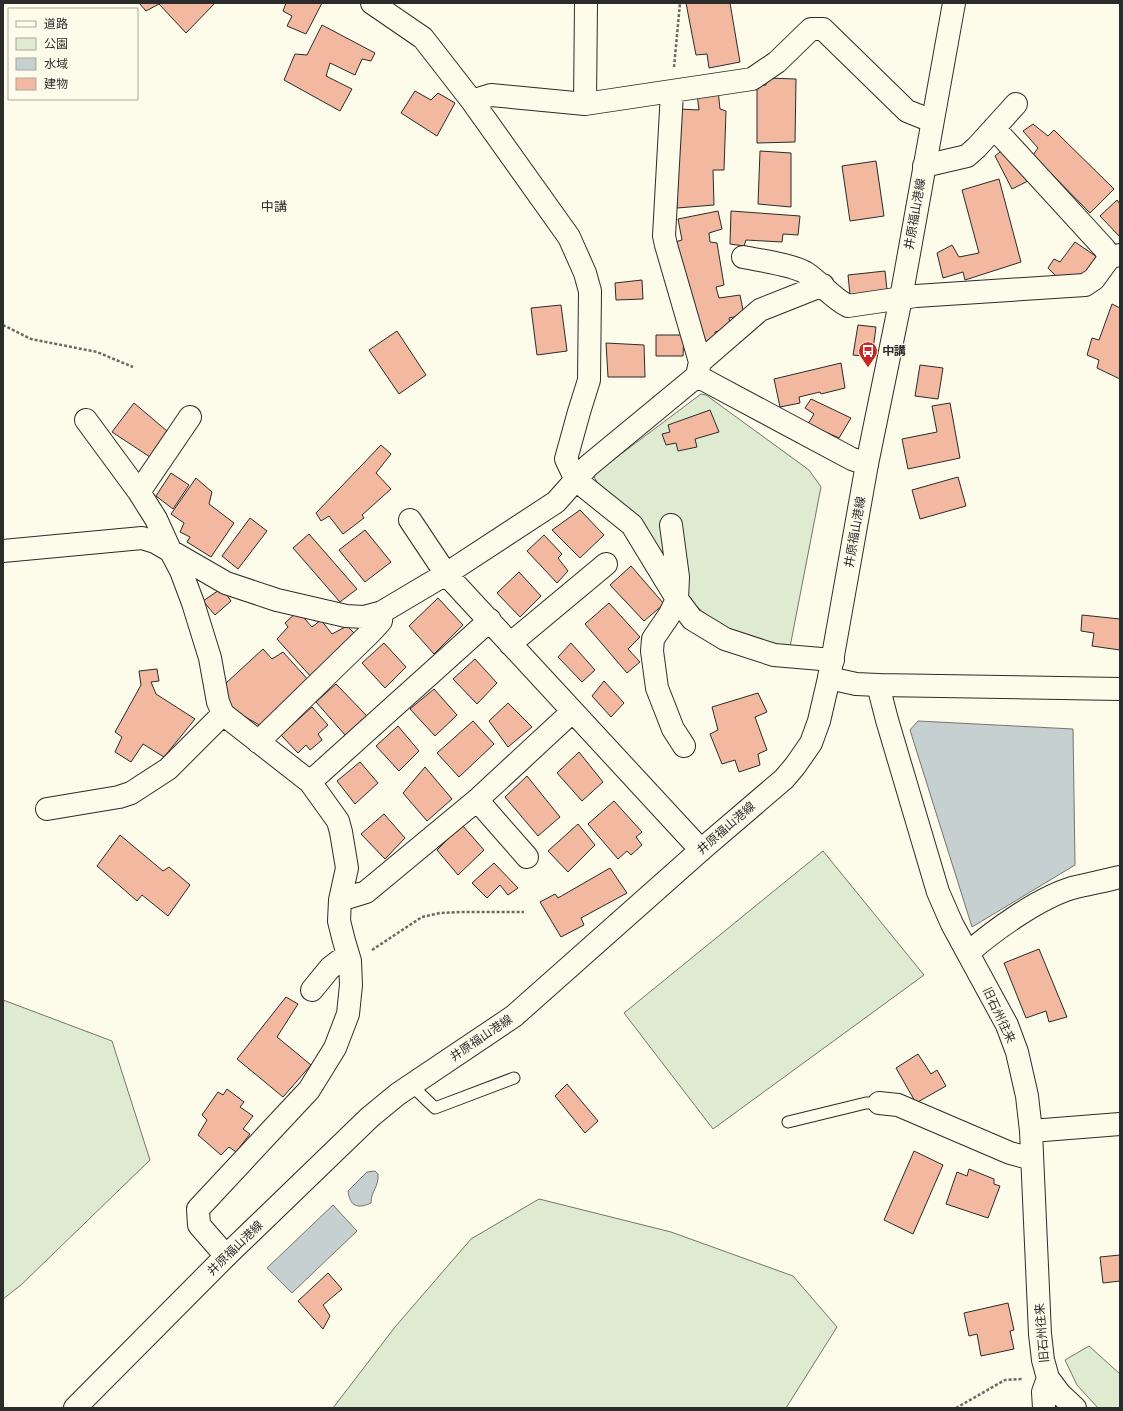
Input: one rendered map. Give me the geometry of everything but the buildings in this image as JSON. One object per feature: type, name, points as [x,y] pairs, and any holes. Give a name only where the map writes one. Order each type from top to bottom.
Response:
[{"type":"street","points":[[372,3],[423,38],[472,101],[569,237],[585,273],[590,291],[589,380],[566,459],[576,480],[632,525],[677,599],[692,619],[724,639],[774,655],[831,669],[856,684],[878,686],[1120,689]]},
{"type":"street","points":[[585,104],[586,3]]},
{"type":"street","name":"井原福山港線","points":[[75,1408],[226,1256],[370,1118],[398,1094],[514,1016],[701,850],[784,779],[795,766],[811,742],[818,721],[831,669],[867,464],[901,298],[954,3]]},
{"type":"street","points":[[472,101],[491,95],[585,104],[752,79],[777,62],[811,29],[823,29],[907,111],[932,121]]},
{"type":"street","points":[[672,92],[664,236],[698,369],[852,459],[867,464]]},
{"type":"street","points":[[924,166],[967,156],[1016,104]]},
{"type":"street","points":[[743,257],[778,264],[804,272],[822,285],[838,301],[848,306],[901,298],[1085,286],[1094,279],[1115,256],[1104,248],[994,128]]},
{"type":"street","points":[[3,551],[142,538],[155,542],[226,583],[276,600],[346,616],[364,617],[382,612],[446,574],[556,502],[588,466],[698,369],[760,310],[822,285]]},
{"type":"street","points":[[139,492],[190,417]]},
{"type":"street","points":[[86,420],[139,492],[156,518],[181,571],[193,603],[210,658],[218,702],[223,714],[310,782],[338,821],[341,832],[347,868],[340,900],[339,921],[350,961],[351,985],[348,1014],[335,1048],[309,1090],[198,1209],[199,1225],[226,1256]]},
{"type":"street","points":[[410,520],[446,574],[701,850]]},
{"type":"street","points":[[671,525],[678,577],[677,599],[670,614],[653,639],[652,651],[656,688],[672,729],[684,746]]},
{"type":"street","points":[[510,644],[606,564]]},
{"type":"street","points":[[258,742],[376,627],[381,621],[382,612]]},
{"type":"street","points":[[310,782],[490,620]]},
{"type":"street","name":"旧石州往来","points":[[878,686],[938,892],[952,924],[1007,1025],[1016,1052],[1025,1089],[1032,1131],[1040,1334],[1043,1360],[1048,1378],[1043,1392],[1044,1408]]},
{"type":"street","points":[[340,900],[366,892],[476,800],[572,712]]},
{"type":"street","points":[[47,809],[130,793],[168,769],[223,714]]},
{"type":"street","points":[[476,800],[527,857]]},
{"type":"street","points":[[968,953],[980,942],[1032,906],[1071,888],[1120,877]]},
{"type":"street","points":[[312,990],[330,968],[338,961],[350,961]]},
{"type":"street","points":[[879,1103],[898,1105],[1010,1153],[1032,1159]]},
{"type":"street","points":[[1032,1131],[1120,1124]]},
{"type":"street","points":[[1048,1378],[1060,1394],[1075,1408]]},
{"type":"lane","points":[[411,1085],[435,1108],[514,1078]]},
{"type":"lane","points":[[788,1122],[866,1103],[879,1103]]},
{"type":"path","points":[[672,92],[680,3]]},
{"type":"path","points":[[3,325],[31,339],[97,352],[132,367]]},
{"type":"path","points":[[350,961],[365,955],[422,917],[440,913],[460,912],[524,912]]},
{"type":"path","points":[[956,1408],[1005,1380],[1048,1378]]},
{"type":"green space","points":[[701,394],[706,395],[809,470],[821,487],[790,647],[726,632],[695,605],[647,531],[598,484],[593,475]]},
{"type":"green space","points":[[823,851],[924,975],[713,1129],[624,1013]]},
{"type":"green space","points":[[3,1000],[112,1041],[150,1160],[21,1285],[3,1299]]},
{"type":"green space","points":[[539,1199],[671,1232],[793,1276],[837,1327],[786,1408],[333,1408],[395,1327],[471,1239]]},
{"type":"green space","points":[[1089,1346],[1120,1374],[1120,1408],[1098,1408],[1077,1385],[1065,1360]]},
{"type":"water","points":[[918,721],[1073,729],[1075,865],[972,927],[910,730]]},
{"type":"water","points":[[375,1171],[378,1174],[378,1179],[372,1195],[371,1203],[362,1206],[355,1205],[349,1196],[348,1191],[367,1172]]},
{"type":"water","points":[[333,1205],[357,1231],[292,1293],[267,1268]]},
{"type":"place","name":"中講","points":[[868,368]]},
{"type":"district","name":"中講","points":[[274,206]]}]
